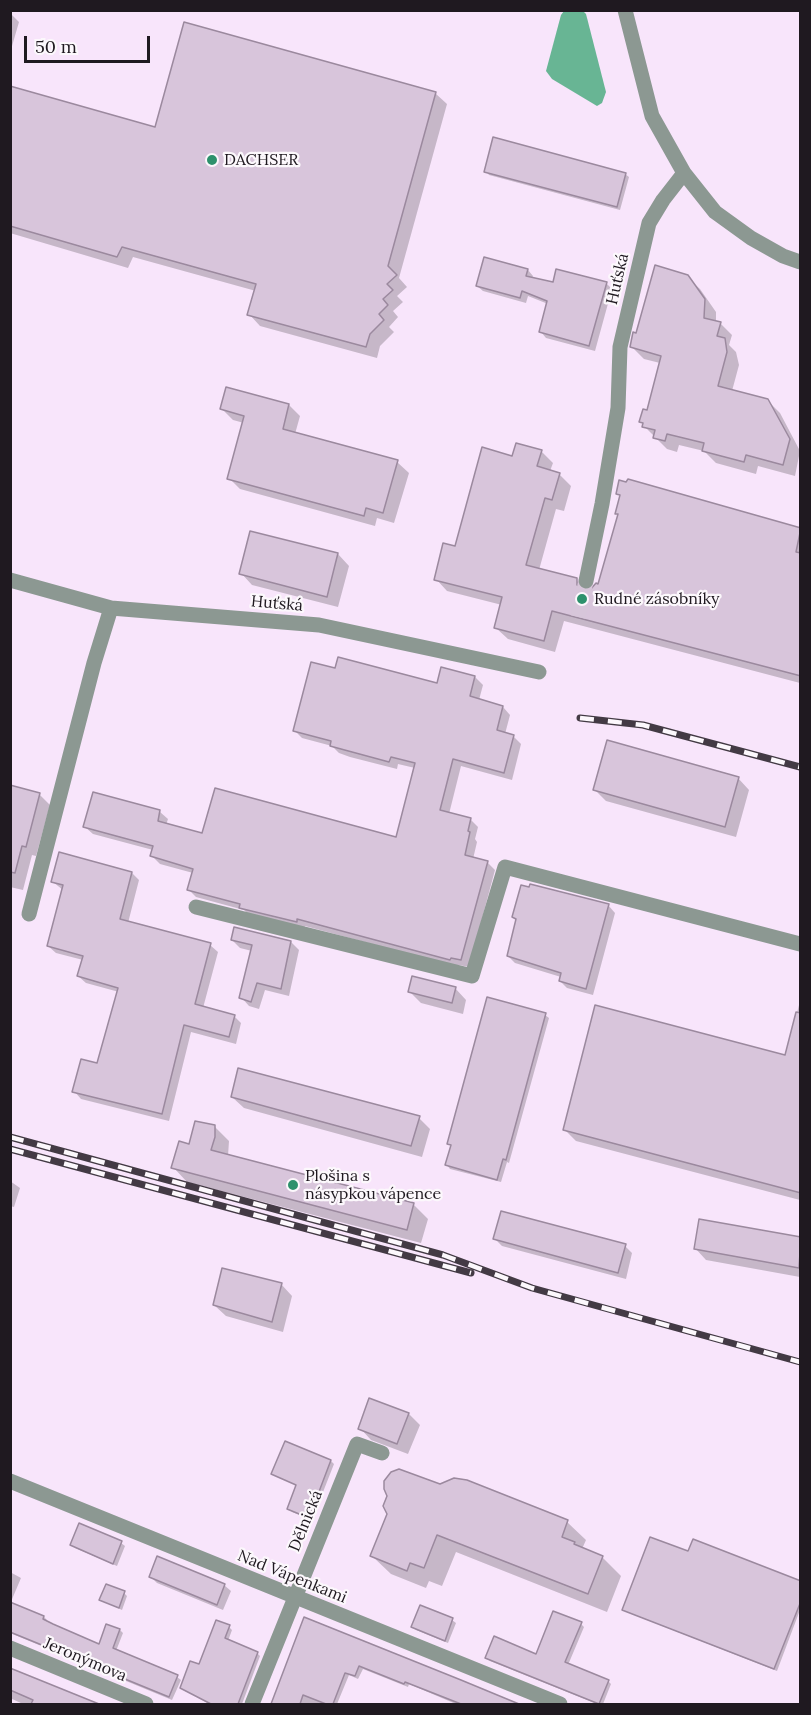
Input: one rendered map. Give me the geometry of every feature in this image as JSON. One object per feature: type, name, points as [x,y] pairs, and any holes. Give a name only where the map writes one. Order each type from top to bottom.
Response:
[{"type":"street","points":[[625,10],[652,116],[684,173],[715,212],[751,238],[783,256],[801,262]]},
{"type":"street","name":"Huťská","points":[[586,581],[618,408],[621,347],[649,223],[684,173]]},
{"type":"street","name":"Huťská","points":[[10,580],[111,608],[319,625],[539,672]]},
{"type":"street","points":[[29,914],[94,663],[111,608]]},
{"type":"street","points":[[196,907],[472,976],[505,867],[801,944]]},
{"type":"street","name":"Dělnická","points":[[252,1704],[357,1444],[382,1453]]},
{"type":"street","name":"Nad Vápenkami","points":[[10,1481],[560,1704]]},
{"type":"street","name":"Jeronýmova","points":[[10,1648],[146,1704]]},
{"type":"shaded area","points":[[564,11],[583,11],[586,14],[606,92],[602,103],[597,106],[552,79],[546,71]]},
{"type":"building","points":[[184,22],[436,92],[388,266],[397,275],[387,284],[393,290],[383,299],[388,305],[379,314],[384,320],[370,334],[366,347],[247,315],[256,284],[122,247],[117,257],[10,226],[10,86],[155,127]]},
{"type":"building","points":[[493,137],[626,173],[617,207],[484,172]]},
{"type":"building","points":[[484,257],[528,269],[526,276],[553,282],[556,269],[607,282],[589,346],[539,332],[547,301],[522,291],[520,298],[476,286]]},
{"type":"building","points":[[655,265],[688,275],[705,299],[704,318],[721,322],[717,336],[725,338],[727,352],[718,386],[768,399],[790,439],[783,465],[746,455],[744,462],[702,451],[704,443],[667,434],[665,441],[653,438],[655,430],[642,427],[643,423],[639,422],[643,409],[647,410],[661,356],[630,347]]},
{"type":"building","points":[[226,387],[289,404],[283,429],[398,460],[383,513],[366,508],[364,516],[227,479],[244,416],[220,409]]},
{"type":"building","points":[[516,443],[542,450],[537,466],[560,473],[552,500],[545,498],[526,565],[577,578],[577,585],[583,590],[590,590],[596,583],[598,584],[618,514],[615,514],[620,495],[616,494],[619,480],[626,482],[628,479],[801,528],[796,552],[801,553],[801,676],[552,611],[544,641],[494,628],[502,597],[434,580],[443,543],[455,546],[482,447],[512,456]]},
{"type":"building","points":[[250,531],[338,553],[327,597],[239,574]]},
{"type":"building","points":[[338,657],[437,683],[441,667],[475,676],[470,696],[503,706],[497,730],[514,735],[504,773],[453,759],[440,810],[471,818],[465,855],[488,861],[461,960],[451,958],[450,960],[297,919],[297,922],[239,908],[240,904],[187,890],[193,869],[150,856],[153,846],[83,827],[93,792],[160,810],[158,821],[202,833],[215,788],[396,837],[415,763],[391,757],[389,762],[330,746],[331,741],[293,731],[311,662],[335,668]]},
{"type":"building","points":[[607,740],[739,777],[725,827],[593,790]]},
{"type":"building","points":[[10,785],[40,793],[26,847],[22,846],[15,873],[10,872]]},
{"type":"building","points":[[59,852],[132,872],[120,919],[211,943],[195,1004],[235,1015],[229,1037],[184,1025],[162,1114],[72,1092],[81,1059],[97,1063],[118,988],[77,976],[83,956],[47,946],[63,885],[51,882]]},
{"type":"building","points":[[530,884],[609,904],[586,989],[559,981],[561,973],[507,956],[516,919],[512,917],[521,885],[529,887]]},
{"type":"building","points":[[234,927],[291,941],[281,989],[257,983],[251,1002],[239,998],[252,945],[231,940]]},
{"type":"building","points":[[412,976],[456,987],[452,1003],[408,992]]},
{"type":"building","points":[[487,997],[546,1013],[506,1160],[503,1159],[497,1180],[445,1165],[451,1145],[447,1144]]},
{"type":"building","points":[[595,1005],[785,1055],[796,1012],[801,1013],[801,1193],[563,1130]]},
{"type":"building","points":[[238,1068],[420,1116],[411,1146],[231,1097]]},
{"type":"building","name":"Plošina s násypkou vápence","points":[[195,1121],[215,1125],[215,1137],[211,1150],[414,1203],[407,1230],[171,1168],[179,1141],[189,1144]]},
{"type":"building","points":[[501,1211],[626,1244],[618,1273],[493,1239]]},
{"type":"building","points":[[699,1219],[801,1237],[799,1268],[694,1249]]},
{"type":"building","points":[[222,1268],[282,1283],[272,1322],[213,1305]]},
{"type":"building","points":[[369,1398],[409,1413],[397,1444],[358,1429]]},
{"type":"building","points":[[285,1441],[331,1460],[309,1518],[287,1509],[296,1485],[271,1474]]},
{"type":"building","points":[[399,1469],[440,1484],[454,1478],[467,1480],[568,1520],[562,1537],[603,1556],[588,1594],[437,1535],[424,1568],[410,1563],[407,1571],[370,1556],[387,1514],[383,1506],[387,1496],[384,1481],[391,1472]]},
{"type":"building","points":[[79,1523],[122,1541],[113,1564],[70,1545]]},
{"type":"building","points":[[650,1537],[688,1551],[693,1539],[801,1581],[801,1601],[774,1669],[622,1610]]},
{"type":"building","points":[[157,1556],[225,1584],[217,1605],[149,1577]]},
{"type":"building","points":[[106,1584],[125,1591],[119,1608],[99,1600]]},
{"type":"building","points":[[10,1602],[44,1616],[43,1619],[99,1644],[106,1624],[120,1629],[113,1648],[178,1675],[169,1697],[10,1632]]},
{"type":"building","points":[[420,1605],[453,1618],[445,1641],[411,1627]]},
{"type":"building","points":[[553,1611],[582,1622],[565,1662],[609,1680],[599,1704],[485,1658],[494,1636],[536,1654]]},
{"type":"building","points":[[304,1617],[519,1704],[461,1704],[359,1666],[355,1676],[345,1673],[333,1704],[326,1704],[303,1695],[300,1704],[271,1704]]},
{"type":"building","points":[[216,1620],[230,1625],[225,1638],[258,1652],[238,1704],[211,1704],[180,1688],[190,1661],[199,1664]]},
{"type":"building","points":[[10,1668],[99,1704],[31,1704],[33,1700],[10,1690]]},
{"type":"tunnel","points":[[578,617],[586,581]]},
{"type":"railway","points":[[580,718],[643,725],[800,767]]},
{"type":"railway","points":[[10,1137],[443,1255],[532,1288],[800,1362]]},
{"type":"railway","points":[[10,1149],[471,1273]]},
{"type":"place","name":"DACHSER","points":[[212,160]]},
{"type":"place","name":"Rudné zásobníky","points":[[582,599]]},
{"type":"place","name":"Plošina s násypkou vápence","points":[[293,1185]]}]
